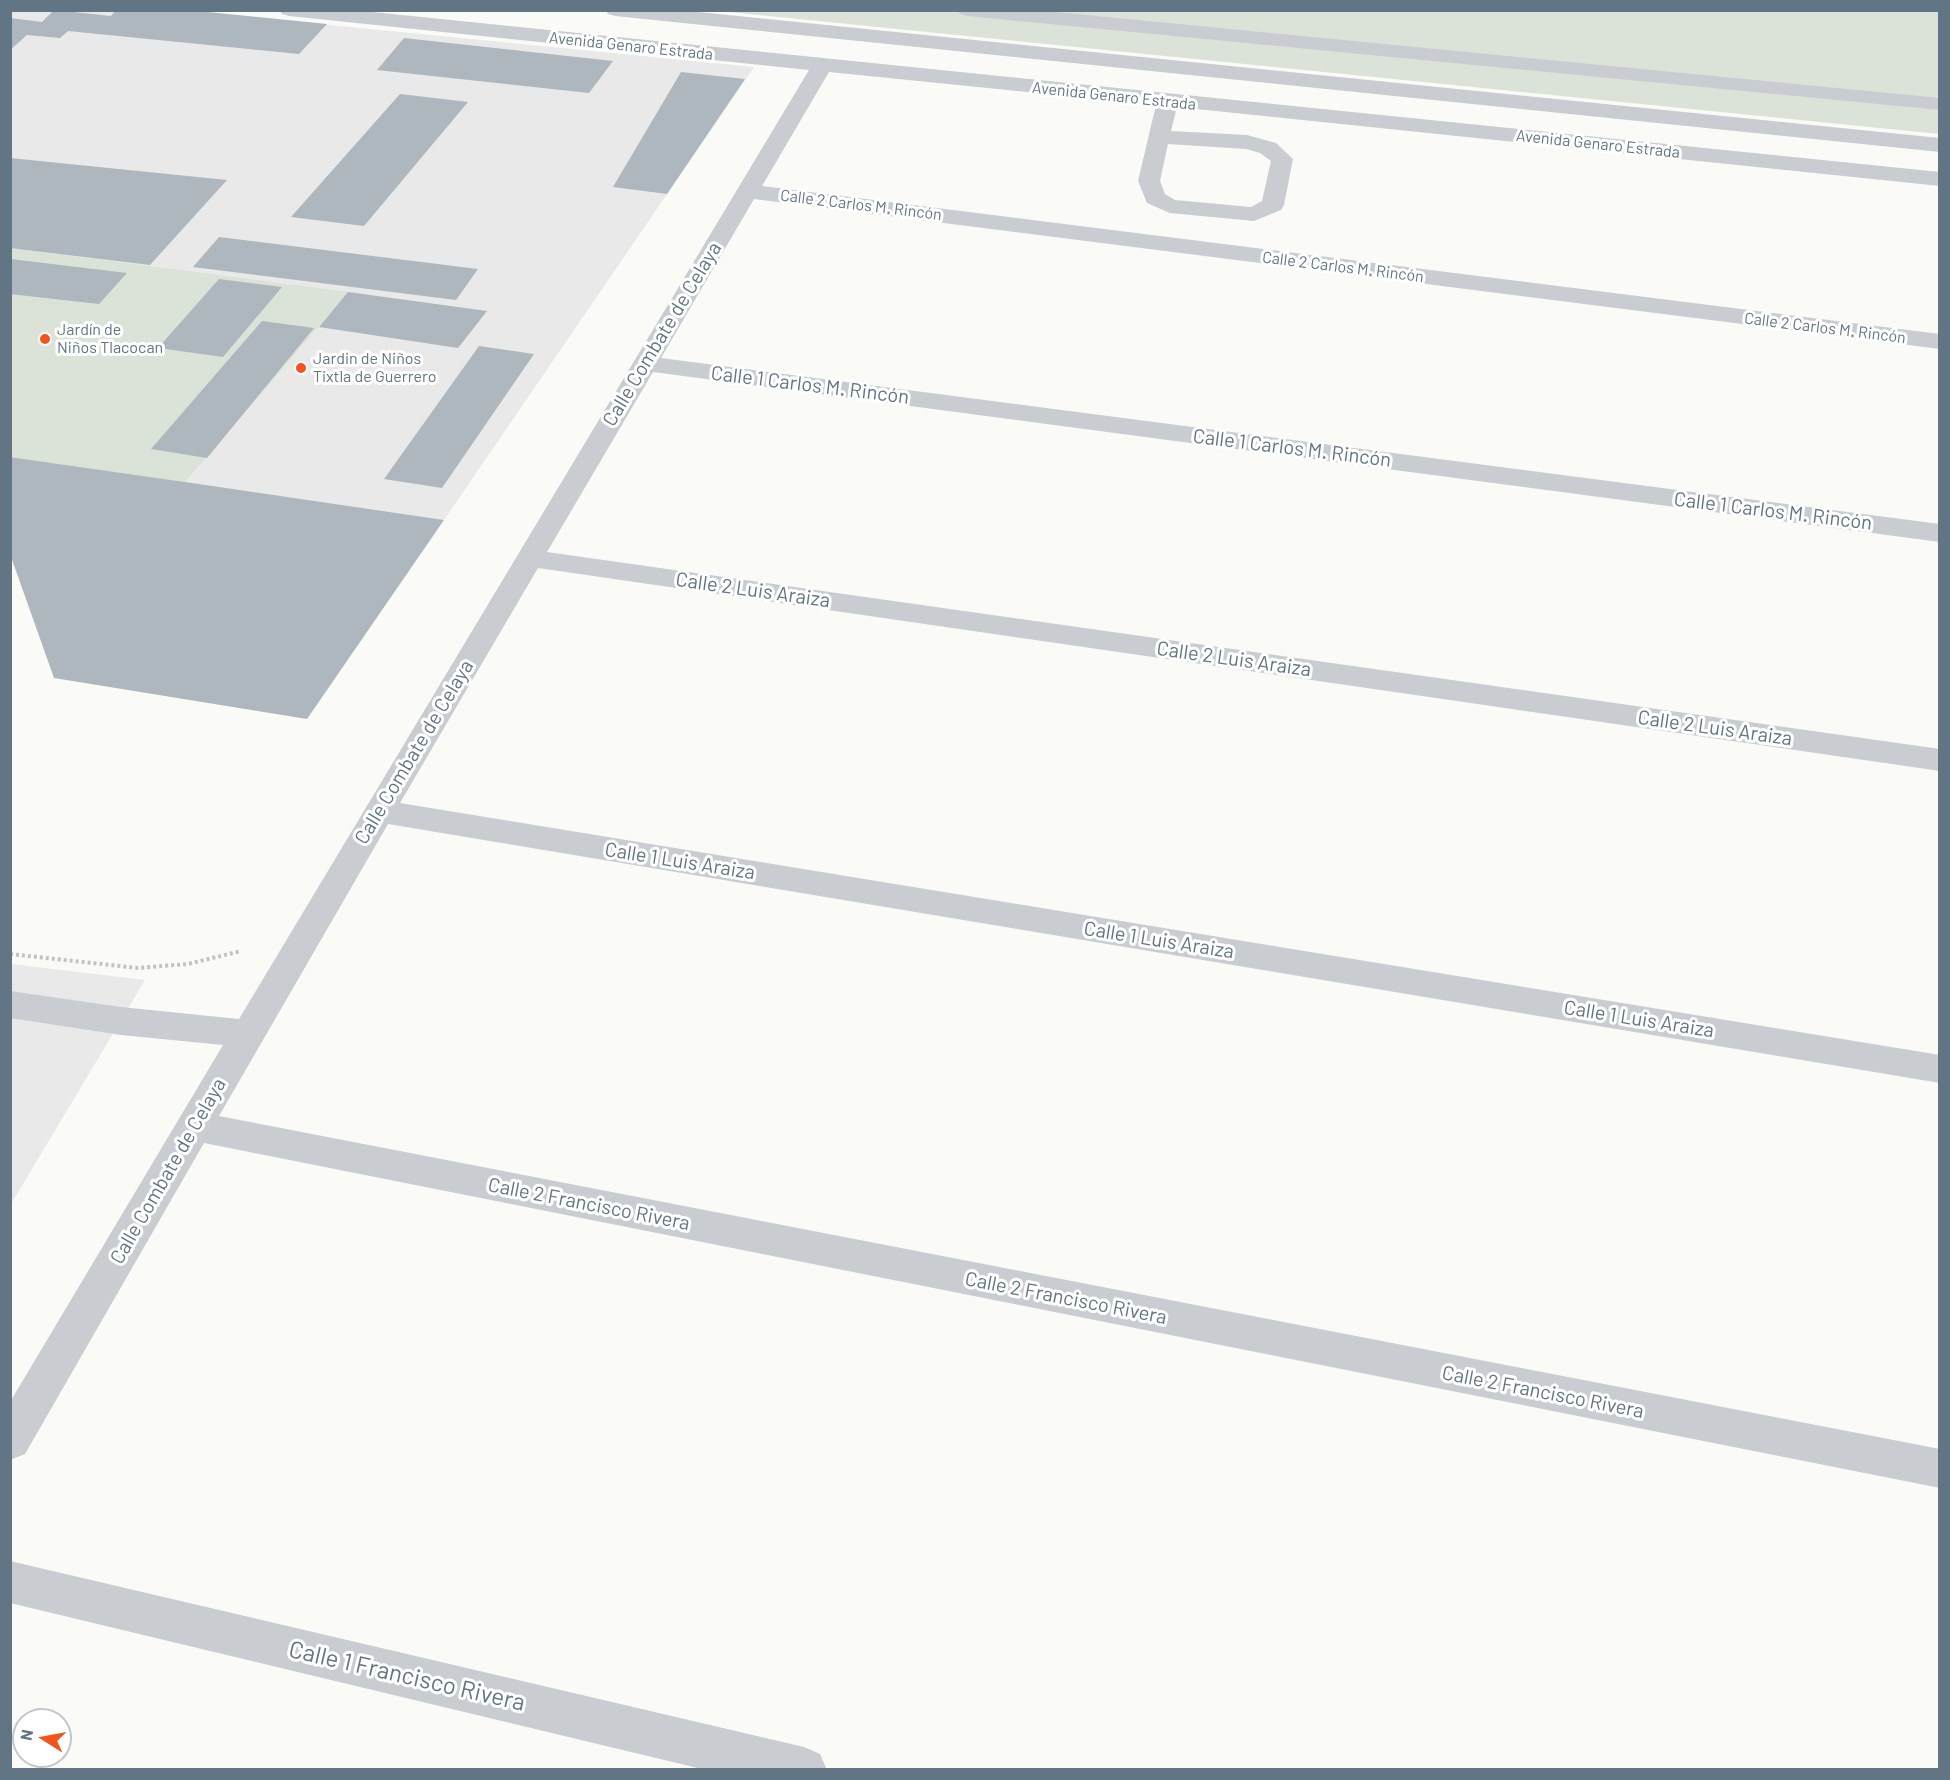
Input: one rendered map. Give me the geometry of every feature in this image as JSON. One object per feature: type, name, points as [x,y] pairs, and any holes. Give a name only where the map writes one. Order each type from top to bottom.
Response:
[{"type":"street","name":"Avenida Genaro Estrada","points":[[289,10],[1940,179]]},
{"type":"street","name":"Avenida Genaro Estrada","points":[[615,10],[1940,145]]},
{"type":"street","points":[[967,10],[1940,104]]},
{"type":"street","points":[[1120,10],[1940,90]]},
{"type":"street","name":"Calle Combate de Celaya","points":[[10,1442],[193,1126],[250,1034],[379,811],[822,66]]},
{"type":"street","points":[[1159,137],[1247,142],[1268,148],[1282,159],[1273,205],[1254,214],[1170,206],[1155,198],[1149,181],[1159,137],[1168,101]]},
{"type":"street","name":"Calle 2 Carlos M. Rincón","points":[[747,191],[1940,342]]},
{"type":"street","name":"Calle 1 Carlos M. Rincón","points":[[644,363],[1940,533]]},
{"type":"street","name":"Calle 2 Luis Araiza","points":[[529,558],[1940,760]]},
{"type":"street","name":"Calle 1 Luis Araiza","points":[[379,811],[1940,1069]]},
{"type":"street","points":[[10,1004],[121,1021],[250,1034]]},
{"type":"street","name":"Calle 2 Francisco Rivera","points":[[193,1126],[1940,1469]]},
{"type":"street","name":"Calle 1 Francisco Rivera","points":[[10,1582],[804,1770]]},
{"type":"path","points":[[10,954],[138,968],[188,964],[307,935]]},
{"type":"shaded area","points":[[11,11],[188,11],[754,67],[444,520],[11,457]]},
{"type":"shaded area","points":[[719,11],[1939,11],[1939,134]]},
{"type":"shaded area","points":[[11,248],[348,292],[185,482],[11,457]]},
{"type":"shaded area","points":[[11,964],[145,980],[11,1204]]},
{"type":"building","points":[[54,10],[111,16],[116,10],[188,10],[327,24],[299,54],[68,31],[60,38],[27,35],[10,50],[10,18],[42,22]]},
{"type":"building","points":[[404,38],[613,61],[589,93],[377,70]]},
{"type":"building","points":[[681,72],[745,79],[667,194],[613,187]]},
{"type":"building","points":[[400,94],[468,102],[364,226],[291,217]]},
{"type":"building","points":[[10,158],[227,180],[150,265],[10,248]]},
{"type":"building","points":[[219,237],[478,269],[456,300],[193,267]]},
{"type":"building","points":[[10,259],[127,273],[99,304],[10,294]]},
{"type":"building","points":[[219,279],[282,287],[223,357],[158,348]]},
{"type":"building","points":[[348,292],[487,311],[458,348],[319,327]]},
{"type":"building","points":[[262,321],[314,328],[207,458],[151,449]]},
{"type":"building","points":[[479,346],[534,354],[442,488],[384,479]]},
{"type":"building","points":[[10,457],[444,520],[307,719],[54,678],[10,554]]},
{"type":"place","name":"Jardín de Niños Tlacocan","points":[[45,339]]},
{"type":"place","name":"Jardin de Niños Tixtla de Guerrero","points":[[301,368]]}]
